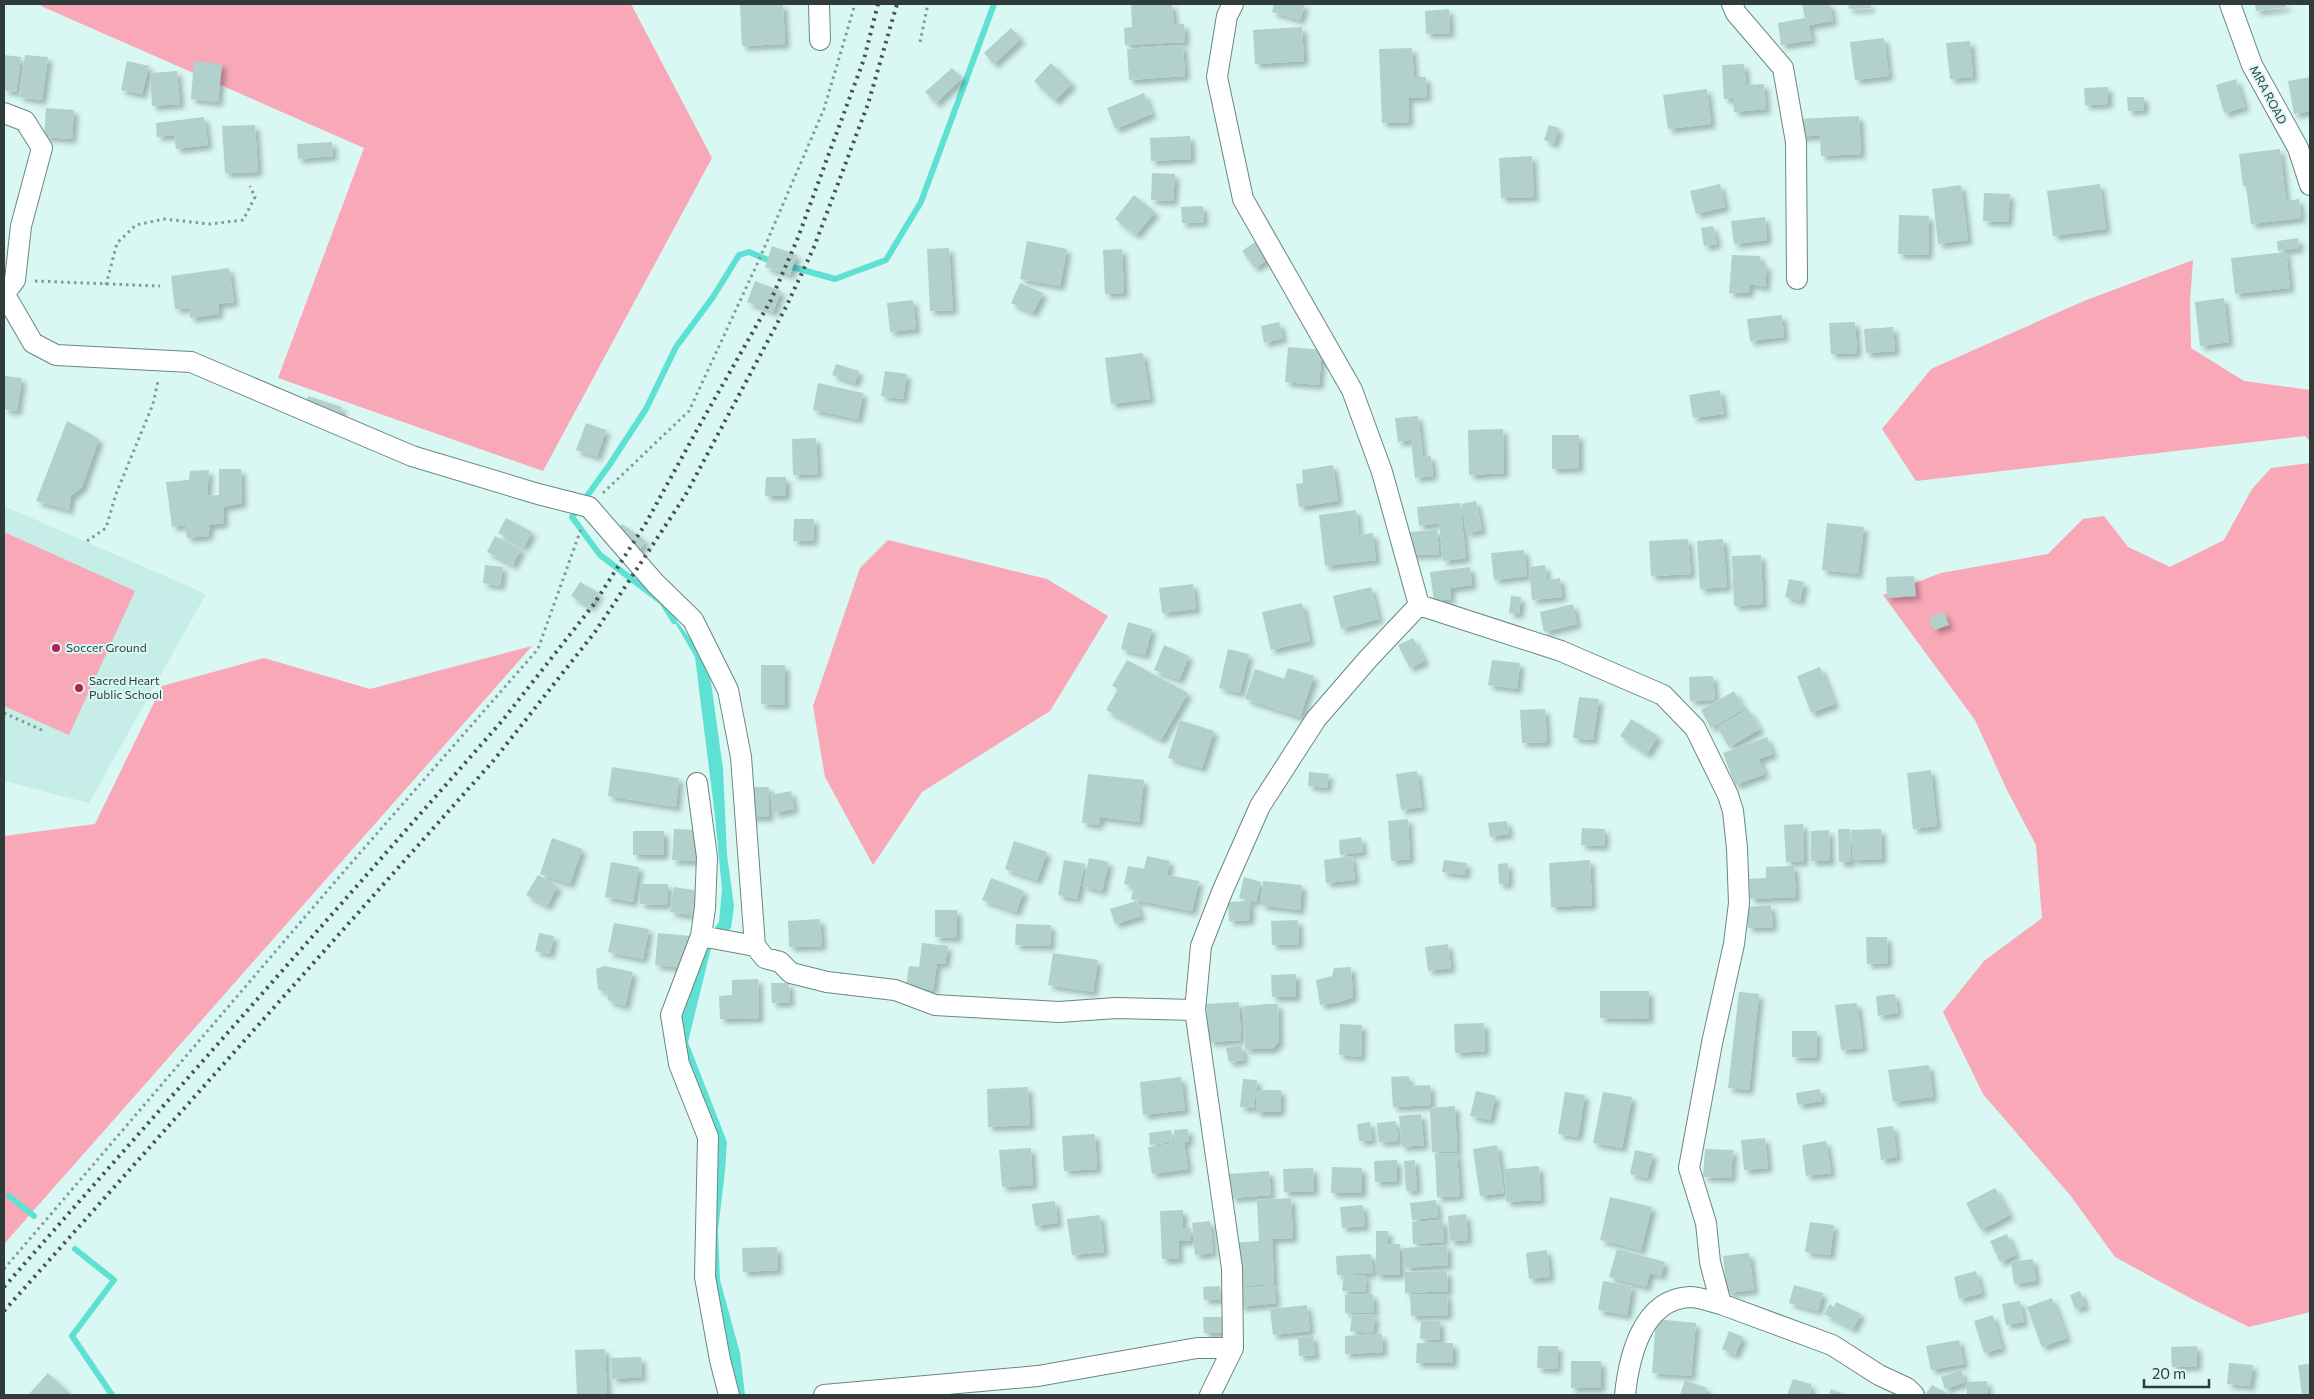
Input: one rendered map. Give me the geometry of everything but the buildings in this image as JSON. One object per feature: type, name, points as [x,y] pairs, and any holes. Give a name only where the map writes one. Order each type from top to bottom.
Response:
[{"type":"street","points":[[818,4],[820,40]]},
{"type":"street","points":[[1233,4],[1227,16],[1217,77],[1243,199],[1352,390],[1382,472],[1420,605]]},
{"type":"street","points":[[1732,4],[1736,13],[1783,68],[1796,142],[1797,279]]},
{"type":"street","name":"MRA ROAD","points":[[2230,4],[2252,65],[2298,148],[2310,185]]},
{"type":"street","points":[[4,113],[25,121],[42,148],[21,226],[8,288],[34,343],[56,355],[191,362],[412,456],[588,507],[659,588],[693,620],[728,690],[742,757],[755,946],[765,958],[780,962],[791,973],[827,982],[895,990],[935,1005],[1059,1012],[1116,1008],[1195,1010]]},
{"type":"street","points":[[1210,1395],[1234,1348],[1232,1268],[1195,1010],[1201,946],[1222,892],[1260,806],[1316,719],[1368,658],[1420,605]]},
{"type":"street","points":[[1420,605],[1561,651],[1663,695],[1695,728],[1728,795],[1733,811],[1737,848],[1739,903],[1734,944],[1712,1043],[1690,1168],[1706,1223],[1710,1262],[1721,1304]]},
{"type":"street","points":[[698,783],[707,857],[705,908],[701,936],[671,1015],[679,1064],[708,1137],[706,1277],[720,1360],[729,1395]]},
{"type":"street","points":[[701,936],[755,946]]},
{"type":"street","points":[[1625,1395],[1628,1369],[1643,1327],[1656,1311],[1669,1302],[1691,1297],[1721,1304],[1832,1345],[1879,1375],[1907,1388],[1914,1395]]},
{"type":"street","points":[[824,1395],[1038,1376],[1196,1348],[1234,1348]]},
{"type":"path","points":[[4,1269],[346,869],[538,649],[588,507],[690,411],[759,260],[824,109],[855,4]]},
{"type":"path","points":[[920,42],[928,4]]},
{"type":"path","points":[[106,285],[117,244],[136,225],[164,219],[210,224],[243,220],[255,197],[250,186]]},
{"type":"path","points":[[8,288],[106,285],[160,286]]},
{"type":"path","points":[[87,541],[106,528],[116,494],[153,404],[162,361]]},
{"type":"path","points":[[4,713],[44,731]]},
{"type":"shaded area","points":[[41,4],[631,4],[712,158],[543,471],[278,378],[364,148],[41,6]]},
{"type":"shaded area","points":[[2193,260],[2190,302],[2191,348],[2244,381],[2310,390],[2310,441],[2305,436],[1916,481],[1882,429],[1931,369],[2084,301]]},
{"type":"shaded area","points":[[2310,463],[2310,1312],[2249,1327],[2190,1298],[2115,1257],[2070,1195],[1983,1094],[1943,1012],[1984,961],[2042,918],[2036,845],[2007,790],[1975,720],[1883,595],[1941,573],[2048,554],[2083,519],[2104,516],[2128,547],[2170,567],[2224,540],[2252,489],[2271,468]]},
{"type":"shaded area","name":"Sacred Heart Public School","points":[[4,506],[206,594],[89,803],[4,781]]},
{"type":"shaded area","name":"Soccer Ground","points":[[4,532],[135,591],[69,735],[4,706]]},
{"type":"shaded area","points":[[888,540],[1047,579],[1108,616],[1050,711],[922,792],[873,865],[825,777],[813,706],[860,568]]},
{"type":"shaded area","points":[[532,646],[4,1244],[4,836],[95,824],[162,686],[264,658],[370,689]]},
{"type":"water","points":[[667,609],[701,652],[711,682],[723,769],[727,855],[734,906],[731,928],[712,944],[688,1042],[727,1142],[718,1230],[720,1280],[740,1353],[745,1395],[732,1395],[710,1272],[717,1146],[679,1046],[683,999],[703,943],[719,922],[722,890],[715,816],[695,657]]},
{"type":"waterway","points":[[785,265],[835,279],[886,260],[921,202],[994,4]]},
{"type":"waterway","points":[[674,621],[662,602],[600,555],[572,517],[646,409],[676,347],[713,297],[739,255],[749,252],[775,263]]},
{"type":"waterway","points":[[9,1196],[34,1216]]},
{"type":"waterway","points":[[75,1249],[114,1280],[72,1336],[112,1395]]},
{"type":"railway","points":[[4,1287],[502,721],[594,604],[646,523],[771,300],[797,240],[864,59],[878,4]]},
{"type":"railway","points":[[4,1311],[494,760],[595,632],[685,496],[787,305],[814,247],[868,104],[897,4]]},
{"type":"place","name":"Soccer Ground","points":[[56,648]]},
{"type":"place","name":"Sacred Heart Public School","points":[[79,688]]}]
